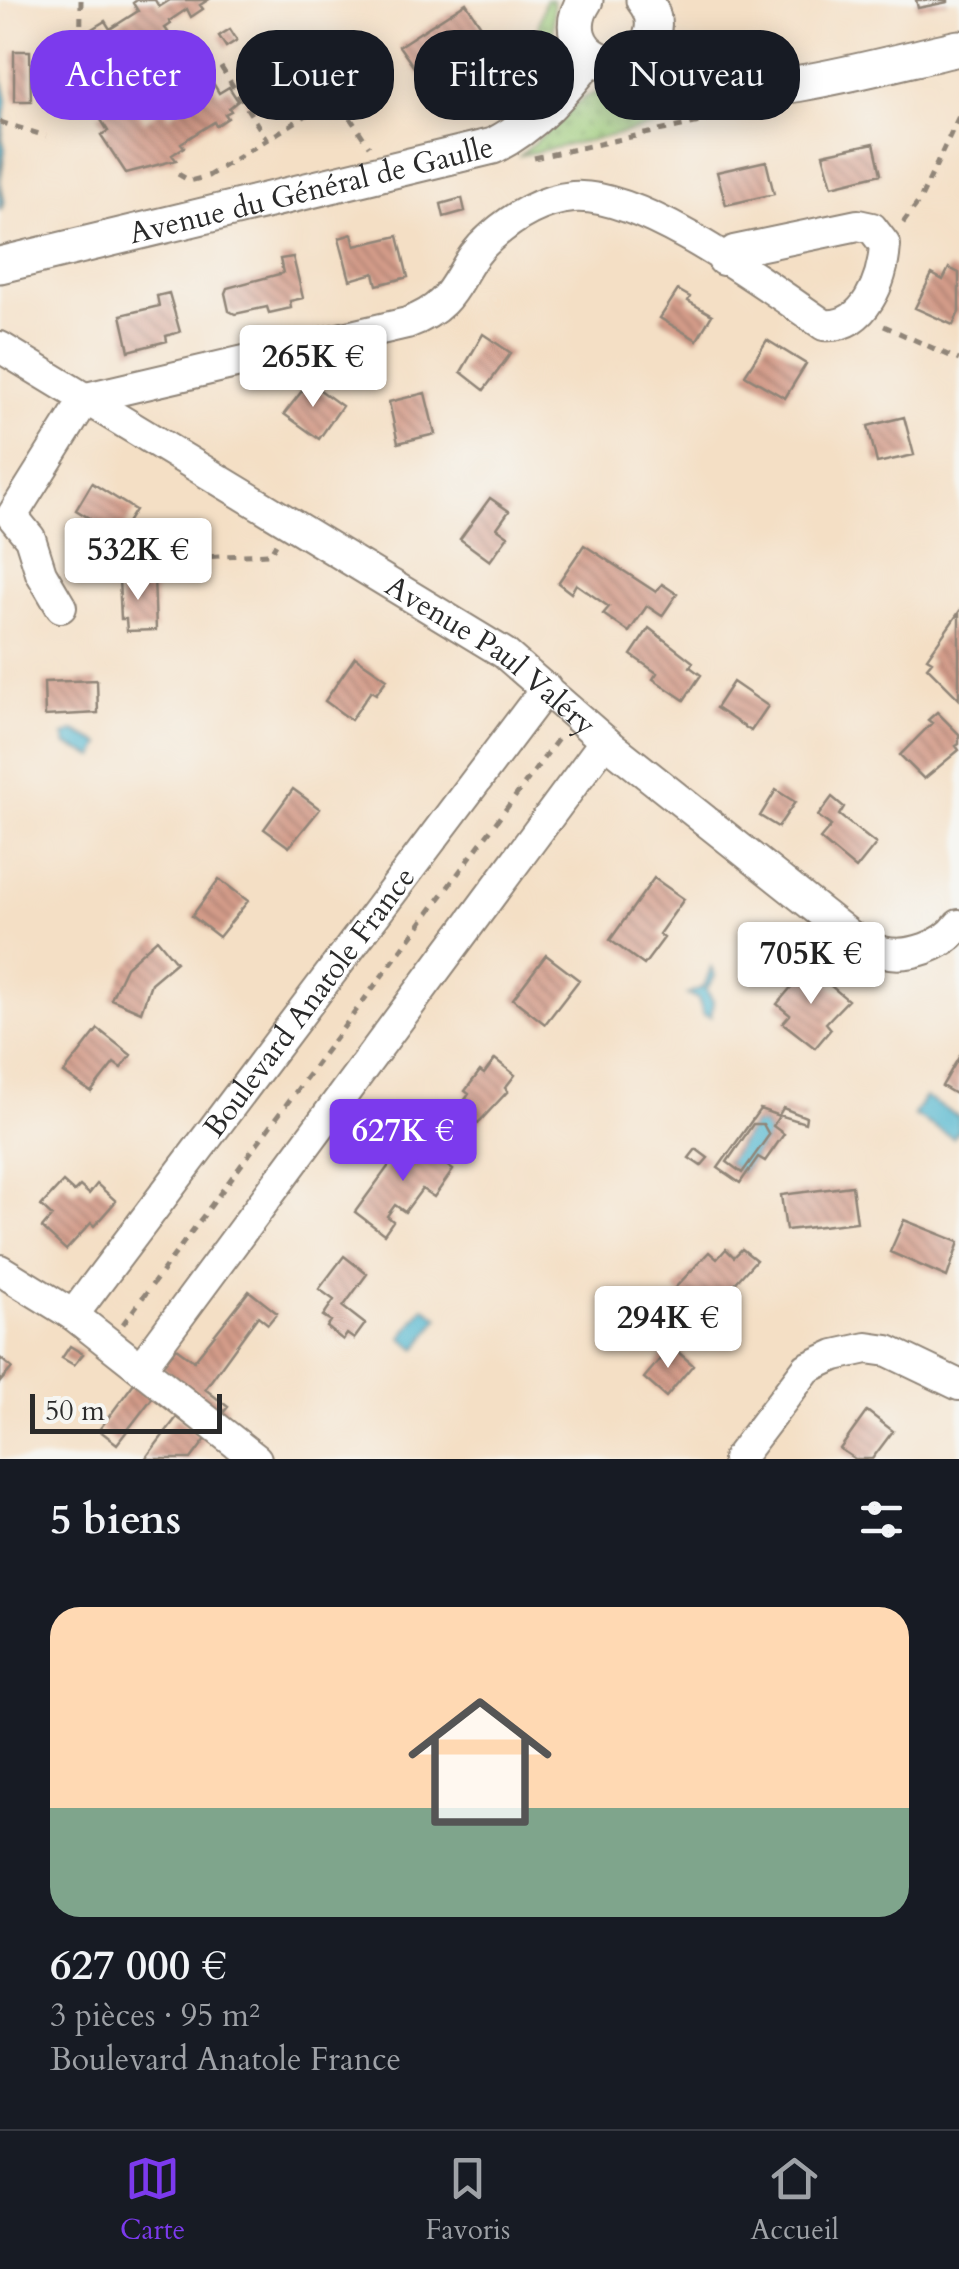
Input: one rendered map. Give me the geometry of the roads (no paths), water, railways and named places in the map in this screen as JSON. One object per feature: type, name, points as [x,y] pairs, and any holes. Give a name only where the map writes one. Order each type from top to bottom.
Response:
[{"type":"street","points":[[585,0],[576,25],[577,36],[594,58]]},
{"type":"street","points":[[644,0],[653,18],[653,30]]},
{"type":"street","points":[[800,82],[959,48]]},
{"type":"street","name":"Avenue du Général de Gaulle","points":[[0,264],[493,146],[521,132],[550,106],[591,56]]},
{"type":"street","points":[[61,607],[41,573],[30,538],[6,515],[86,398],[371,332],[432,314],[485,242],[504,226],[523,213],[574,197],[631,208],[724,260],[745,270],[824,325],[839,327],[862,312],[884,260],[885,245],[872,228],[858,226],[734,252],[724,260]]},
{"type":"street","name":"Avenue Paul Valéry","points":[[0,347],[504,653],[604,741],[852,937],[881,952],[904,953],[950,938],[959,925]]},
{"type":"street","name":"Boulevard Anatole France","points":[[74,1315],[546,688]]},
{"type":"street","points":[[142,1366],[604,741]]},
{"type":"street","points":[[0,1270],[74,1315],[256,1459]]},
{"type":"street","points":[[738,1459],[806,1368],[834,1355],[867,1348],[888,1351],[959,1385]]},
{"type":"water","points":[[0,68],[7,100],[0,181]]},
{"type":"water","points":[[74,731],[101,744],[95,757],[67,745],[64,736]]},
{"type":"water","points":[[711,968],[715,976],[706,990],[713,1001],[711,1017],[704,1015],[698,999],[687,994],[704,987]]},
{"type":"water","points":[[925,1097],[959,1117],[959,1129],[953,1138],[914,1115]]},
{"type":"water","points":[[753,1124],[763,1124],[769,1135],[742,1173],[727,1162]]},
{"type":"water","points":[[424,1307],[439,1318],[417,1349],[402,1338]]}]
